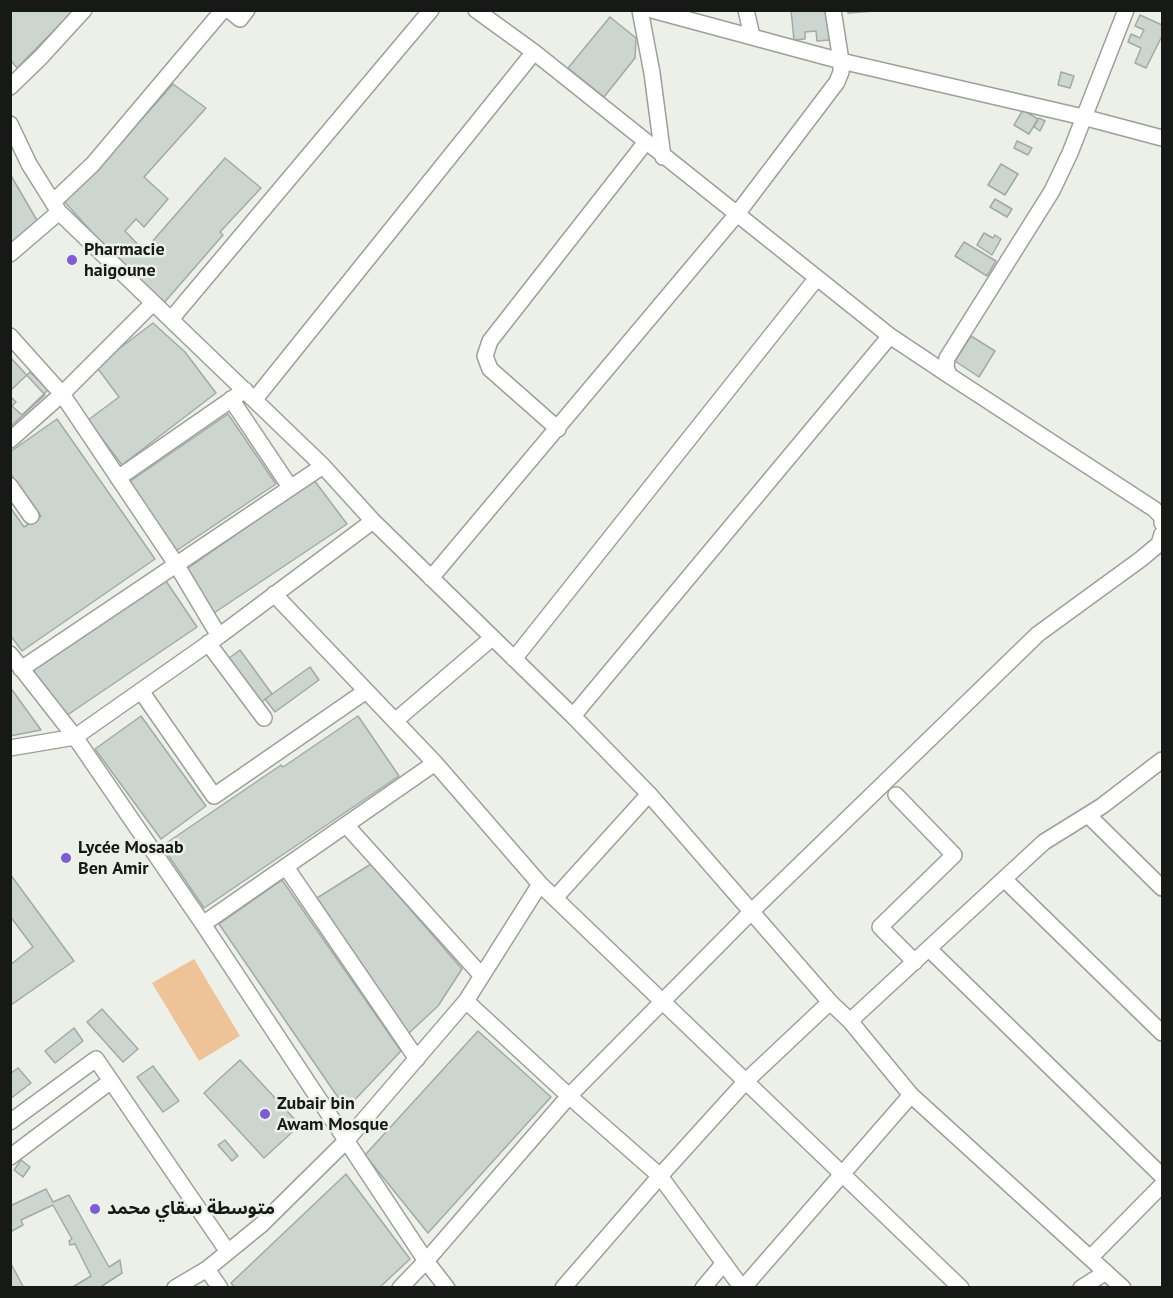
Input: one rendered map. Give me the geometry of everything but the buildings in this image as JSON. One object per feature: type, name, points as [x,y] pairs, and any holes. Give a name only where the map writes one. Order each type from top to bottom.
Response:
[{"type":"street","points":[[10,87],[84,10]]},
{"type":"street","points":[[10,254],[56,207],[224,10]]},
{"type":"street","points":[[229,10],[240,19],[248,10]]},
{"type":"street","points":[[172,318],[431,10]]},
{"type":"street","points":[[476,10],[534,52],[645,143],[890,336],[1154,509],[1162,519]]},
{"type":"street","points":[[640,10],[652,73],[663,157]]},
{"type":"street","points":[[652,10],[842,61],[1083,117],[1162,138]]},
{"type":"street","points":[[746,10],[752,36]]},
{"type":"street","points":[[431,578],[737,214],[837,82],[842,61],[833,10]]},
{"type":"street","points":[[950,376],[946,368],[946,358],[1052,191],[1070,153],[1126,10]]},
{"type":"street","points":[[118,478],[231,399],[250,394],[534,52]]},
{"type":"street","points":[[10,124],[30,164],[56,207],[323,466],[373,521],[573,716],[649,794],[830,1002],[850,1021],[911,1095],[1123,1287]]},
{"type":"street","points":[[558,429],[490,369],[485,356],[490,341],[645,143]]},
{"type":"street","points":[[514,659],[816,279]]},
{"type":"street","points":[[10,440],[62,394],[153,303]]},
{"type":"street","points":[[10,336],[62,394],[176,564],[214,639],[264,718]]},
{"type":"street","points":[[573,716],[890,336]]},
{"type":"street","points":[[231,399],[290,488]]},
{"type":"street","points":[[21,669],[323,466]]},
{"type":"street","points":[[10,486],[31,516]]},
{"type":"street","points":[[10,748],[75,737],[214,639],[373,521]]},
{"type":"street","points":[[400,1287],[426,1261],[569,1096],[752,911],[1038,634],[1142,559],[1159,544],[1162,534]]},
{"type":"street","points":[[274,594],[435,763],[540,884],[961,1287]]},
{"type":"street","points":[[395,721],[492,638]]},
{"type":"street","points":[[10,654],[75,737],[203,924],[426,1261],[447,1287]]},
{"type":"street","points":[[141,691],[214,796],[366,691]]},
{"type":"street","points":[[850,1021],[1044,842],[1088,815],[1162,760]]},
{"type":"street","points":[[203,924],[435,763]]},
{"type":"street","points":[[555,898],[649,794]]},
{"type":"street","points":[[896,795],[954,855],[880,927],[915,962]]},
{"type":"street","points":[[1088,815],[1162,888]]},
{"type":"street","points":[[346,825],[482,976]]},
{"type":"street","points":[[286,867],[417,1059]]},
{"type":"street","points":[[1005,880],[1162,1033]]},
{"type":"street","points":[[175,1287],[207,1269],[261,1225],[346,1141],[466,1001],[540,884]]},
{"type":"street","points":[[929,949],[1162,1176]]},
{"type":"street","points":[[466,1001],[660,1176],[743,1287],[911,1095]]},
{"type":"street","points":[[563,1287],[746,1082],[830,1002]]},
{"type":"street","points":[[10,1122],[96,1059],[228,1252]]},
{"type":"street","points":[[10,1156],[111,1081]]},
{"type":"street","points":[[1090,1258],[1162,1185]]},
{"type":"street","points":[[703,1287],[724,1263]]},
{"type":"street","points":[[207,1269],[220,1287]]},
{"type":"street","points":[[1081,1287],[1106,1272]]},
{"type":"shaded area","points":[[194,959],[240,1036],[199,1061],[152,983]]},
{"type":"place","name":"Pharmacie haigoune","points":[[72,260]]},
{"type":"place","name":"Lycée Mosaab Ben Amir","points":[[66,858]]},
{"type":"place","name":"Zubair bin Awam Mosque","points":[[265,1114]]},
{"type":"place","name":"متوسطة سقاي محمد","points":[[95,1209]]}]
